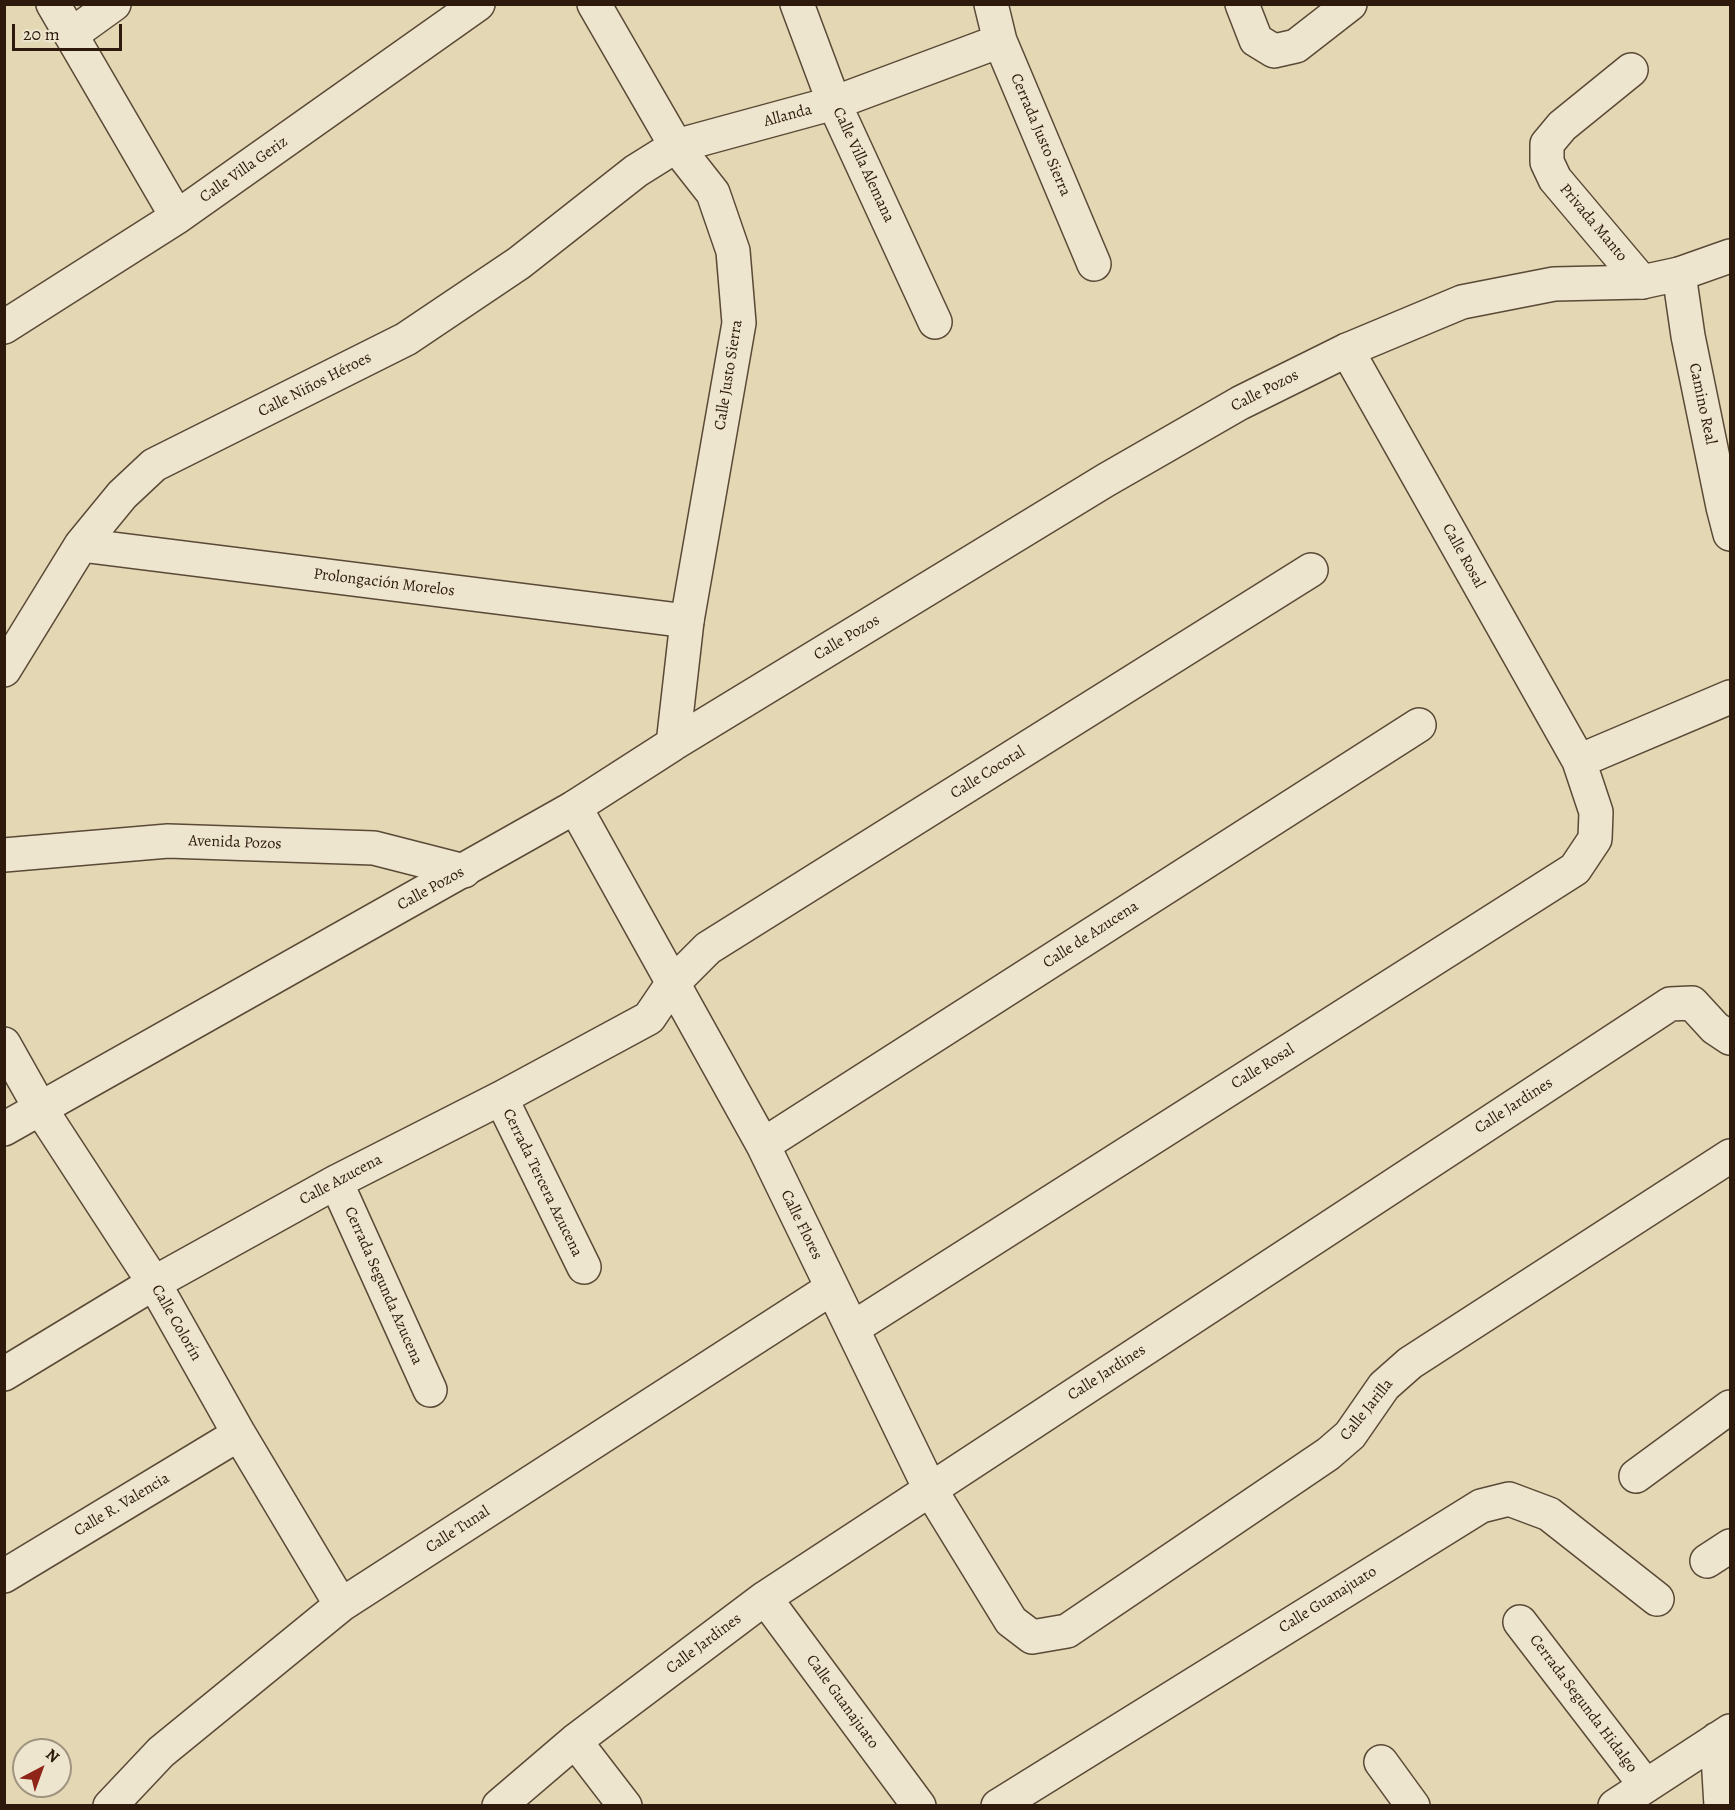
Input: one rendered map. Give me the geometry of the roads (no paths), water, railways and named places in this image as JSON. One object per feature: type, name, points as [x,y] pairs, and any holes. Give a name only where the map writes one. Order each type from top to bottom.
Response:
[{"type":"street","points":[[53,4],[177,217]]},
{"type":"street","points":[[71,34],[114,4]]},
{"type":"street","name":"Calle Villa Geriz","points":[[4,327],[177,217],[478,4]]},
{"type":"street","name":"Calle Justo Sierra","points":[[594,4],[676,146],[713,193],[733,251],[739,322],[687,621],[672,744]]},
{"type":"street","name":"Calle Villa Alemana","points":[[797,4],[834,103],[935,322]]},
{"type":"street","name":"Cerrada Justo Sierra","points":[[991,4],[1000,41],[1094,264]]},
{"type":"street","points":[[1242,4],[1256,40],[1274,51],[1296,46],[1350,4]]},
{"type":"street","name":"Allanda","points":[[676,146],[834,103],[1000,41]]},
{"type":"street","name":"Privada Manto","points":[[1631,70],[1562,126],[1547,144],[1547,162],[1555,178],[1642,282]]},
{"type":"street","name":"Calle Niños Héroes","points":[[4,670],[81,545],[122,495],[154,465],[406,339],[519,263],[636,171],[676,146]]},
{"type":"street","name":"Calle Pozos","points":[[4,1129],[575,807],[672,744],[1106,480],[1239,403],[1347,350],[1462,302],[1554,284],[1642,282],[1679,274],[1731,256]]},
{"type":"street","name":"Camino Real","points":[[1679,274],[1688,336],[1728,515]]},
{"type":"street","name":"Calle Rosal","points":[[853,1328],[1575,868],[1595,839],[1596,812],[1579,761],[1347,350]]},
{"type":"street","name":"Prolongación Morelos","points":[[81,545],[687,621]]},
{"type":"street","name":"Calle Cocotal","points":[[672,984],[708,948],[1311,570]]},
{"type":"street","points":[[1579,761],[1731,698]]},
{"type":"street","name":"Calle de Azucena","points":[[762,1145],[1419,725]]},
{"type":"street","name":"Calle Flores","points":[[575,807],[762,1145],[930,1489],[1011,1621],[1032,1637]]},
{"type":"street","name":"Avenida Pozos","points":[[6,850],[168,841],[374,848],[464,871]]},
{"type":"street","name":"Calle Azucena","points":[[4,1374],[154,1283],[336,1182],[501,1098],[649,1018],[672,984]]},
{"type":"street","name":"Calle Jardines","points":[[499,1806],[575,1741],[765,1598],[1670,1004],[1692,1004],[1715,1028],[1731,1038]]},
{"type":"street","name":"Calle Colorín","points":[[4,1044],[40,1107],[154,1283],[239,1434],[341,1605]]},
{"type":"street","name":"Cerrada Tercera Azucena","points":[[501,1098],[584,1267]]},
{"type":"street","name":"Calle Jarilla","points":[[1032,1637],[1066,1631],[1329,1454],[1350,1435],[1384,1386],[1410,1363],[1731,1156]]},
{"type":"street","name":"Cerrada Segunda Azucena","points":[[336,1182],[430,1390]]},
{"type":"street","name":"Calle Tunal","points":[[110,1806],[161,1752],[341,1605],[832,1288]]},
{"type":"street","points":[[1636,1476],[1731,1407]]},
{"type":"street","name":"Calle R. Valencia","points":[[4,1576],[239,1434]]},
{"type":"street","name":"Calle Guanajuato","points":[[998,1806],[1481,1506],[1509,1500],[1549,1514],[1657,1599]]},
{"type":"street","name":"Calle Guanajuato","points":[[765,1598],[919,1806]]},
{"type":"street","name":"Cerrada Segunda Hidalgo","points":[[1520,1622],[1646,1786]]},
{"type":"street","points":[[1615,1806],[1724,1735]]},
{"type":"street","points":[[1721,1806],[1724,1735]]},
{"type":"street","points":[[575,1741],[625,1806]]},
{"type":"street","points":[[1381,1762],[1413,1806]]}]
